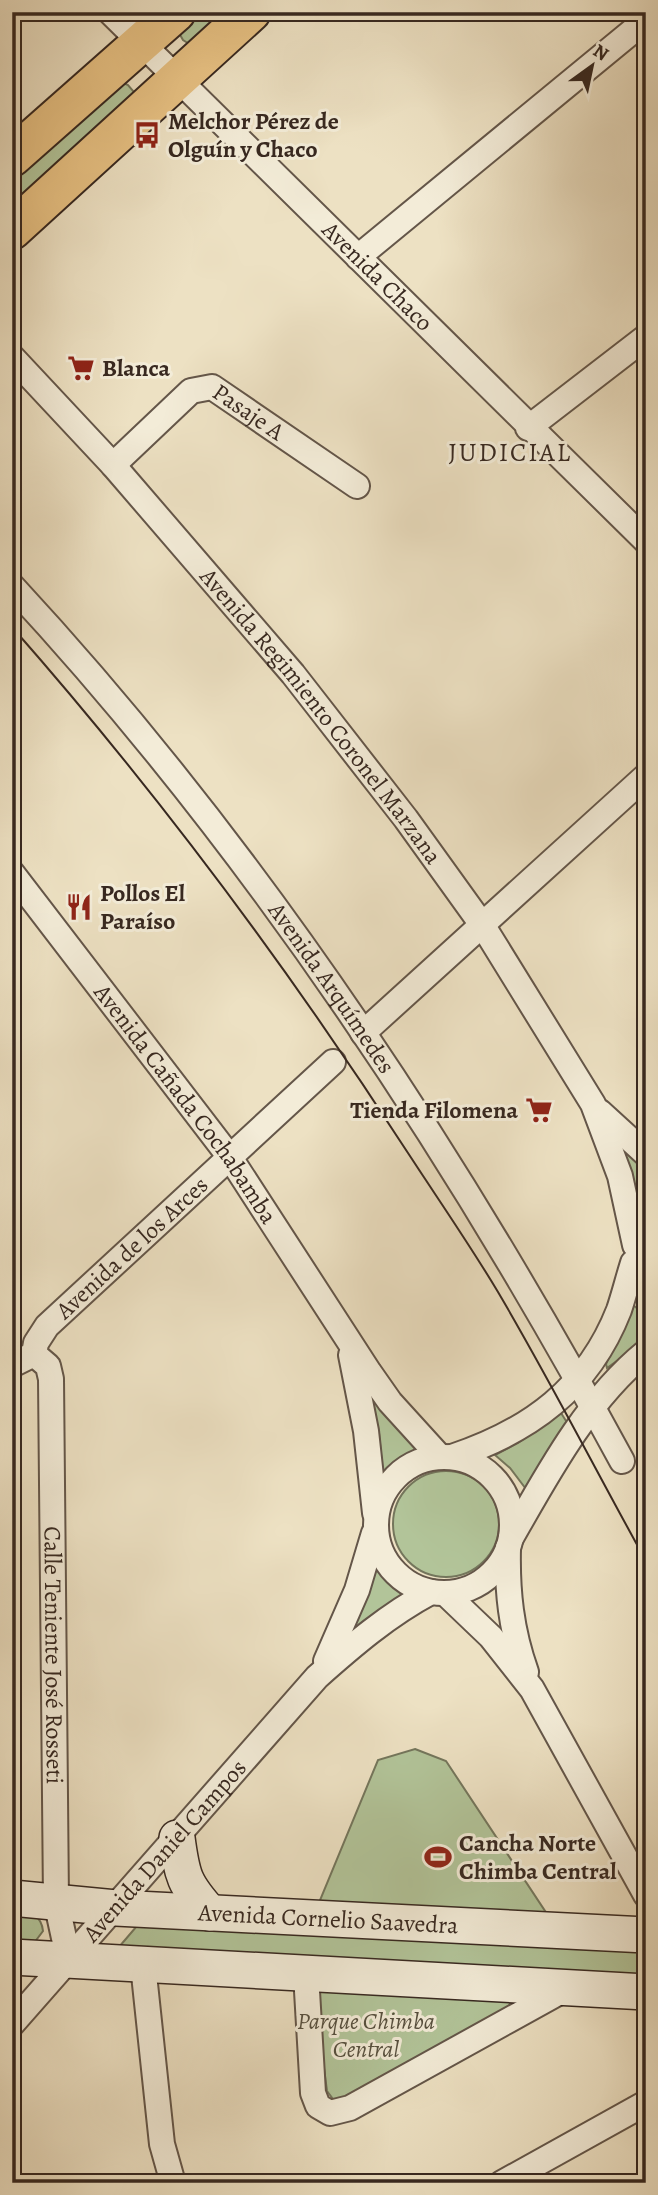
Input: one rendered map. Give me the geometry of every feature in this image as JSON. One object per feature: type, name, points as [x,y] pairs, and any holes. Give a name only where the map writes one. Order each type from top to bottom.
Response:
[{"type":"highway","points":[[12,157],[176,12]]},
{"type":"highway","points":[[12,230],[251,12]]},
{"type":"street","name":"Avenida Chaco","points":[[110,12],[528,428],[646,541]]},
{"type":"street","points":[[358,257],[646,20]]},
{"type":"street","points":[[528,428],[646,337]]},
{"type":"street","name":"Avenida Regimiento Coronel Marzana","points":[[12,358],[113,464],[293,674],[406,819],[483,926],[593,1104],[620,1176],[638,1244],[640,1286],[646,1296]]},
{"type":"street","name":"Pasaje A","points":[[113,464],[191,391],[212,387],[357,486]]},
{"type":"street","name":"Avenida Arquímedes","points":[[12,586],[67,644],[169,768],[282,916],[430,1132],[509,1261],[622,1461]]},
{"type":"street","points":[[363,1033],[646,776]]},
{"type":"street","name":"Avenida Cañada Cochabamba","points":[[12,873],[229,1156],[390,1402],[446,1457]]},
{"type":"street","name":"Avenida de los Arces","points":[[23,1360],[47,1326],[333,1062]]},
{"type":"street","name":"Avenida Regimiento Coronel Marzana","points":[[593,1104],[646,1154]]},
{"type":"street","points":[[638,1244],[619,1309],[607,1335],[576,1381],[552,1406],[520,1428],[488,1445],[416,1464],[401,1473],[391,1483],[378,1507],[375,1527],[379,1547],[393,1572],[411,1584],[438,1593],[491,1637],[532,1689],[646,1895]]},
{"type":"street","name":"Avenida Cañada Cochabamba","points":[[348,1341],[366,1431],[375,1527]]},
{"type":"street","points":[[438,1593],[470,1588],[493,1571],[536,1494],[593,1408],[611,1384],[646,1352]]},
{"type":"street","name":"Calle Teniente José Rosseti","points":[[23,1360],[48,1366],[51,1379],[56,1901],[69,1961]]},
{"type":"street","points":[[446,1457],[476,1464],[500,1485],[512,1514],[507,1584],[511,1619],[532,1689]]},
{"type":"street","name":"Avenida Daniel Campos","points":[[317,1677],[346,1620],[375,1527]]},
{"type":"street","name":"Avenida Daniel Campos","points":[[12,2024],[317,1677],[388,1617],[438,1593]]},
{"type":"street","points":[[177,1838],[181,1872],[193,1894],[209,1913]]},
{"type":"street","name":"Avenida Cornelio Saavedra","points":[[12,1898],[116,1908],[646,1935]]},
{"type":"street","points":[[12,1957],[646,1992]]},
{"type":"street","points":[[143,1965],[162,2144],[173,2183]]},
{"type":"street","points":[[306,1974],[313,2093],[318,2106],[330,2113],[350,2108],[567,1988]]},
{"type":"street","points":[[502,2183],[646,2103]]},
{"type":"green space","points":[[194,12],[233,12],[191,45],[183,40],[179,33]]},
{"type":"green space","points":[[121,82],[134,92],[134,98],[12,213],[12,178],[113,86]]},
{"type":"green space","points":[[621,1144],[646,1166],[646,1204],[641,1208]]},
{"type":"green space","points":[[632,1304],[646,1316],[646,1340],[607,1368],[606,1364]]},
{"type":"green space","points":[[368,1392],[422,1448],[400,1459],[383,1475],[379,1433]]},
{"type":"green space","points":[[561,1413],[568,1424],[526,1489],[510,1468],[495,1455],[518,1443]]},
{"type":"green space","points":[[446,1471],[466,1475],[484,1486],[495,1504],[499,1524],[495,1544],[484,1562],[466,1573],[446,1577],[426,1573],[408,1562],[397,1544],[393,1524],[397,1504],[408,1486],[426,1475]]},
{"type":"green space","points":[[374,1562],[382,1574],[407,1594],[341,1648]]},
{"type":"green space","points":[[415,1749],[446,1761],[549,1917],[318,1905],[378,1760]]},
{"type":"green space","points":[[12,1911],[33,1915],[40,1920],[43,1931],[34,1943],[12,1944]]},
{"type":"green space","points":[[142,1920],[646,1948],[646,1980],[119,1947]]},
{"type":"green space","name":"Parque Chimba Central","points":[[321,1989],[513,1994],[509,2006],[503,2012],[340,2101],[333,2099],[327,2091],[314,1992]]},
{"type":"tram line","points":[[12,627],[119,753],[220,883],[363,1084],[498,1292],[646,1561]]},
{"type":"place","name":"Melchor Pérez de Olguín y Chaco","points":[[147,135]]},
{"type":"place","name":"Blanca","points":[[81,368]]},
{"type":"place","name":"Pollos El Paraíso","points":[[79,907]]},
{"type":"place","name":"Tienda Filomena","points":[[539,1110]]},
{"type":"place","name":"Cancha Norte Chimba Central","points":[[438,1857]]},
{"type":"district","name":"JUDICIAL","points":[[510,452]]}]
